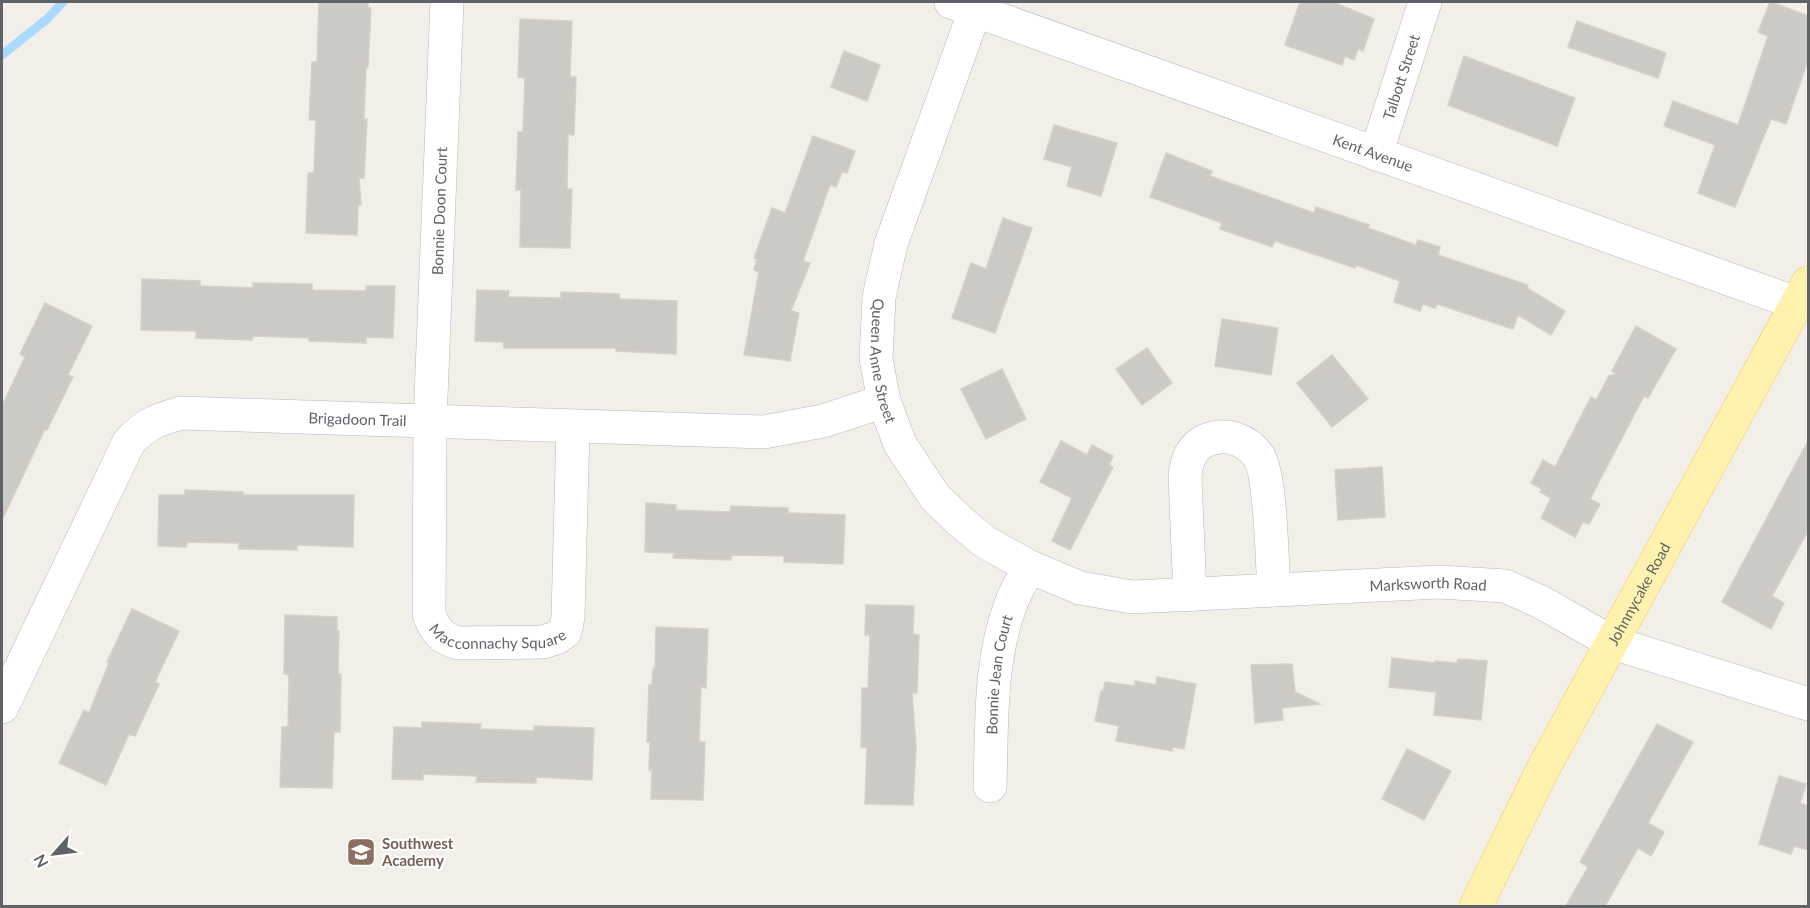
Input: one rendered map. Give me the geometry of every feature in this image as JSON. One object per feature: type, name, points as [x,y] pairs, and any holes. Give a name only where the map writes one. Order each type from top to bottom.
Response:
[{"type":"main road","name":"Johnnycake Road","points":[[1476,906],[1544,767],[1803,293]]},
{"type":"street","name":"Bonnie Doon Court","points":[[430,421],[447,2]]},
{"type":"street","name":"Talbott Street","points":[[1376,153],[1425,2]]},
{"type":"street","name":"Kent Avenue","points":[[968,4],[1376,153],[1803,293]]},
{"type":"street","name":"Queen Anne Street","points":[[968,4],[891,244],[879,297],[876,359],[884,401],[900,444],[936,497],[960,522],[985,542],[1030,567]]},
{"type":"street","name":"Brigadoon Trail","points":[[2,707],[129,442],[143,427],[159,419],[181,413],[764,432],[823,421],[884,401]]},
{"type":"street","name":"Macconnachy Square","points":[[430,421],[429,614],[435,629],[446,639],[458,643],[543,642],[565,632],[573,427]]},
{"type":"street","points":[[1190,595],[1186,461],[1196,447],[1207,440],[1229,436],[1245,443],[1259,458],[1266,477],[1274,590]]},
{"type":"street","name":"Marksworth Road","points":[[1030,567],[1080,588],[1132,597],[1440,582],[1505,586],[1541,602],[1613,642],[1809,704]]},
{"type":"street","name":"Bonnie Jean Court","points":[[990,786],[995,675],[1001,637],[1011,603],[1030,567]]},
{"type":"building","points":[[319,2],[368,2],[368,8],[371,8],[368,67],[366,67],[364,119],[367,119],[364,178],[359,178],[361,205],[358,205],[357,235],[306,233],[308,173],[314,173],[316,120],[309,120],[312,62],[317,62]]},
{"type":"building","points":[[1300,2],[1333,2],[1374,19],[1363,51],[1358,49],[1354,60],[1345,56],[1342,65],[1285,45]]},
{"type":"building","points":[[1770,2],[1809,16],[1809,57],[1786,124],[1771,119],[1735,207],[1698,193],[1715,145],[1664,126],[1673,101],[1738,125],[1768,36],[1758,32]]},
{"type":"building","points":[[520,19],[572,21],[570,77],[576,77],[574,135],[568,134],[567,189],[572,189],[570,248],[520,247],[521,190],[516,190],[518,132],[523,132],[525,78],[518,77]]},
{"type":"building","points":[[1577,21],[1666,53],[1658,78],[1568,47]]},
{"type":"building","points":[[844,51],[880,65],[867,101],[831,87]]},
{"type":"building","points":[[1464,56],[1575,98],[1557,146],[1448,105]]},
{"type":"building","points":[[1054,125],[1117,143],[1101,196],[1067,186],[1072,167],[1044,159]]},
{"type":"building","points":[[813,136],[855,151],[847,173],[842,172],[836,187],[830,185],[803,261],[810,263],[791,311],[799,313],[790,361],[744,355],[759,272],[754,270],[757,259],[754,258],[772,208],[785,213]]},
{"type":"building","points":[[1166,153],[1212,171],[1210,176],[1314,213],[1316,207],[1369,225],[1368,228],[1416,245],[1418,240],[1440,247],[1438,255],[1528,285],[1527,288],[1565,311],[1551,335],[1518,315],[1513,329],[1437,304],[1435,308],[1423,304],[1420,311],[1394,302],[1400,281],[1356,265],[1355,268],[1275,241],[1272,247],[1220,229],[1222,223],[1150,197]]},
{"type":"building","points":[[1003,218],[1032,228],[995,333],[952,318],[971,263],[986,269]]},
{"type":"building","points":[[142,279],[200,281],[200,286],[253,288],[253,283],[312,284],[312,290],[366,291],[366,286],[395,286],[393,338],[366,337],[366,343],[253,336],[252,340],[196,338],[196,331],[141,330]]},
{"type":"building","points":[[477,290],[509,291],[508,297],[561,298],[561,292],[619,294],[620,299],[677,301],[676,354],[616,351],[616,348],[504,348],[503,342],[475,341]]},
{"type":"building","points":[[45,303],[92,326],[68,375],[73,377],[47,430],[45,429],[2,520],[2,406],[25,357],[20,354]]},
{"type":"building","points":[[1222,319],[1278,328],[1271,375],[1215,366]]},
{"type":"building","points":[[1636,326],[1676,349],[1648,398],[1644,396],[1590,499],[1600,504],[1589,524],[1583,522],[1575,537],[1541,518],[1551,498],[1531,483],[1543,460],[1555,467],[1591,397],[1596,400],[1609,376],[1617,374],[1612,371]]},
{"type":"building","points":[[1147,348],[1172,383],[1142,405],[1116,369]]},
{"type":"building","points":[[1332,355],[1368,399],[1332,427],[1297,383]]},
{"type":"building","points":[[1002,369],[1026,419],[986,439],[961,389]]},
{"type":"building","points":[[1809,439],[1809,529],[1772,596],[1784,603],[1771,629],[1722,602]]},
{"type":"building","points":[[1061,441],[1087,455],[1092,445],[1113,456],[1109,465],[1113,467],[1070,550],[1052,541],[1072,498],[1040,482]]},
{"type":"building","points":[[1382,467],[1385,517],[1338,520],[1335,470]]},
{"type":"building","points":[[185,490],[243,492],[243,495],[354,495],[353,547],[297,545],[297,550],[239,549],[239,543],[187,542],[186,547],[158,546],[159,495],[185,495]]},
{"type":"building","points":[[646,503],[676,505],[676,510],[730,512],[731,506],[788,508],[788,513],[845,515],[843,564],[784,562],[784,556],[731,555],[731,560],[673,558],[674,553],[645,552]]},
{"type":"building","points":[[866,605],[914,606],[913,634],[919,635],[917,693],[912,693],[916,747],[913,805],[865,804],[867,748],[861,747],[862,688],[868,688],[870,635],[865,635]]},
{"type":"building","points":[[132,609],[179,631],[155,682],[159,684],[135,736],[129,734],[106,785],[59,763],[84,710],[89,713],[109,663],[107,662]]},
{"type":"building","points":[[285,615],[337,617],[338,674],[341,674],[340,732],[334,732],[332,788],[280,787],[282,727],[288,727],[289,675],[284,674]]},
{"type":"building","points":[[656,627],[708,629],[706,688],[701,687],[699,742],[705,742],[703,800],[651,799],[652,770],[649,770],[650,742],[647,742],[649,685],[652,685],[653,668],[655,669]]},
{"type":"building","points":[[1392,658],[1435,663],[1435,661],[1457,663],[1458,659],[1487,661],[1481,720],[1434,715],[1436,692],[1389,687]]},
{"type":"building","points":[[1292,664],[1295,692],[1320,704],[1282,708],[1283,720],[1255,723],[1251,665]]},
{"type":"building","points":[[1157,677],[1196,684],[1184,749],[1173,747],[1172,751],[1116,741],[1119,726],[1095,721],[1105,682],[1135,686],[1135,681],[1156,685]]},
{"type":"building","points":[[422,722],[481,724],[480,729],[534,731],[534,726],[594,728],[592,780],[536,777],[536,783],[476,782],[477,776],[423,774],[423,780],[392,779],[394,727],[422,728]]},
{"type":"building","points":[[1657,724],[1693,742],[1648,823],[1664,832],[1651,856],[1638,848],[1605,906],[1566,906],[1588,867],[1580,862]]},
{"type":"building","points":[[1407,749],[1451,771],[1424,820],[1382,799]]},
{"type":"building","points":[[1779,776],[1806,784],[1800,803],[1809,806],[1809,850],[1794,846],[1791,854],[1759,844]]},
{"type":"waterway","points":[[2,55],[47,19],[63,2]]},
{"type":"place","name":"Southwest Academy","points":[[361,852]]}]
